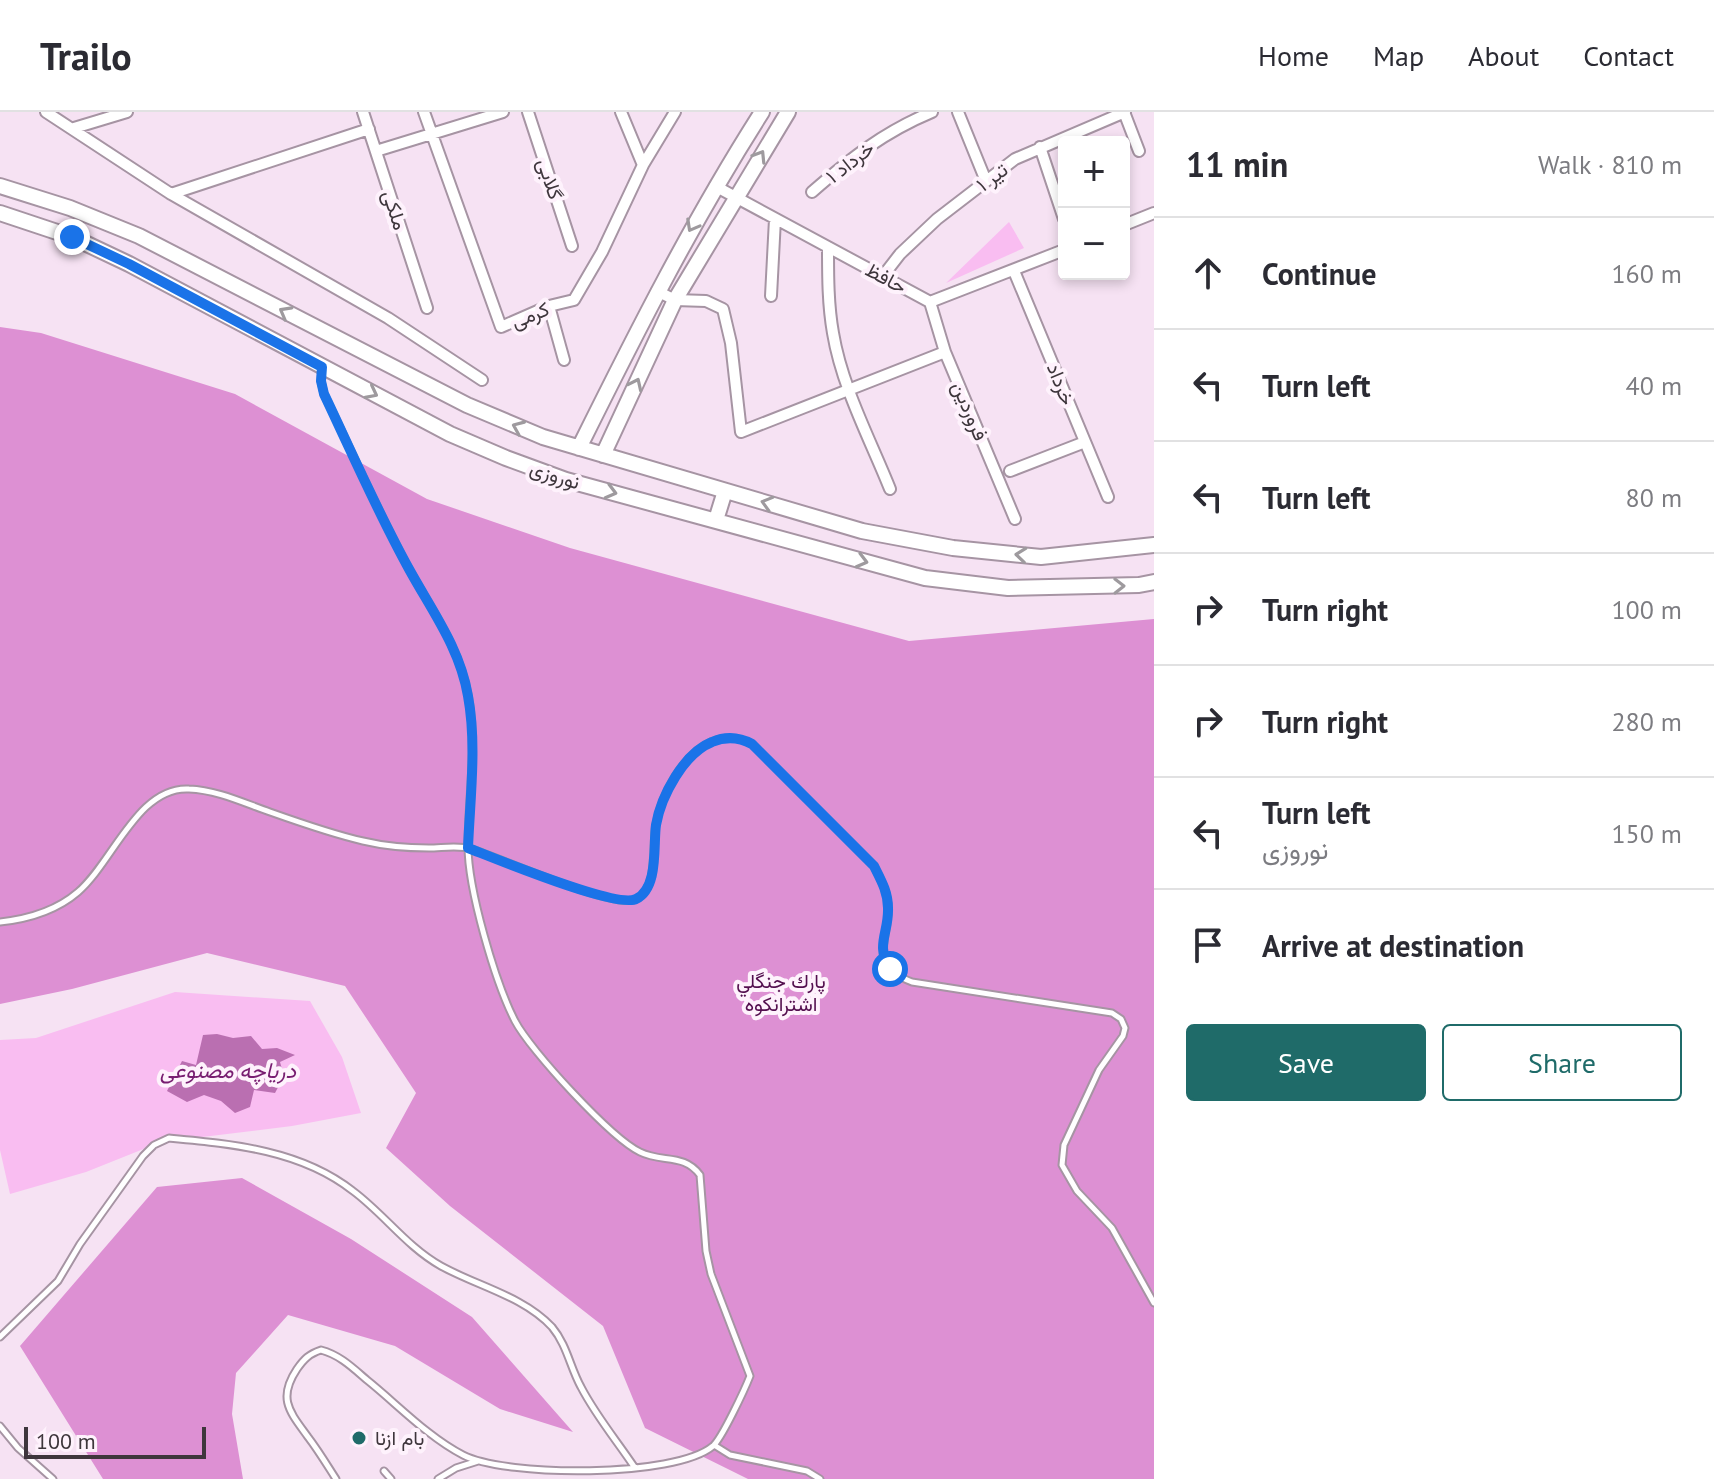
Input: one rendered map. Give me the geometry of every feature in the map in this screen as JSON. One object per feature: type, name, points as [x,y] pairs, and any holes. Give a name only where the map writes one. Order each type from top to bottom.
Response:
[{"type":"street","points":[[46,112],[171,194],[388,318],[482,380]]},
{"type":"street","points":[[74,128],[127,112]]},
{"type":"street","name":"ملکی","points":[[363,112],[427,308]]},
{"type":"street","name":"کرمی","points":[[424,112],[501,327],[549,306],[574,300],[602,252],[643,165],[675,112]]},
{"type":"street","points":[[376,151],[503,112]]},
{"type":"street","name":"گلابی","points":[[528,112],[572,246]]},
{"type":"street","points":[[621,112],[643,165]]},
{"type":"street","name":"نوروزی","points":[[579,448],[657,291],[715,186],[762,112]]},
{"type":"street","name":"نوروزی","points":[[603,455],[675,300],[734,197],[788,112]]},
{"type":"street","name":"خرداد ۱","points":[[812,192],[857,153],[899,126],[932,112]]},
{"type":"street","points":[[958,112],[986,181]]},
{"type":"street","points":[[1124,112],[1139,151]]},
{"type":"street","name":"تیر ۱","points":[[883,276],[900,254],[937,219],[1015,159],[1124,112]]},
{"type":"street","points":[[171,194],[369,129]]},
{"type":"street","points":[[1040,147],[1060,208]]},
{"type":"street","name":"نوروزی","points":[[0,186],[70,208],[139,236],[467,405],[543,437],[862,531],[953,548],[1041,557],[1154,545]]},
{"type":"street","name":"حافظ","points":[[715,186],[930,302],[1058,253]]},
{"type":"street","name":"نوروزی","points":[[0,213],[72,237],[450,434],[566,480],[925,578],[1008,588],[1154,582]]},
{"type":"street","points":[[1130,223],[1154,213]]},
{"type":"street","points":[[771,296],[775,219]]},
{"type":"street","points":[[828,247],[828,290],[833,336],[850,390],[890,489]]},
{"type":"street","name":"خرداد","points":[[1014,271],[1108,497]]},
{"type":"street","points":[[657,291],[675,300],[706,301],[723,309],[731,343],[741,432],[945,352]]},
{"type":"street","name":"فروردین","points":[[930,302],[945,352],[1015,519]]},
{"type":"street","points":[[549,306],[564,360]]},
{"type":"street","points":[[1010,471],[1085,442]]},
{"type":"street","points":[[716,520],[725,491]]},
{"type":"lane","points":[[322,367],[324,394],[409,568],[450,638],[461,667],[472,733],[468,848],[480,913],[516,1024],[535,1050],[618,1138],[642,1153],[685,1161],[700,1175],[706,1251],[711,1274],[750,1376],[714,1445],[699,1453],[635,1468],[569,1472],[479,1461],[462,1455],[342,1359],[321,1350],[305,1358],[294,1374],[286,1395],[287,1407],[336,1479]]},
{"type":"lane","points":[[0,922],[29,918],[56,907],[77,893],[153,799],[185,788],[227,797],[365,842],[468,848],[615,900],[635,900],[643,894],[651,878],[656,824],[661,806],[685,761],[701,746],[717,739],[743,739],[752,744],[874,866],[886,890],[888,905],[883,958],[899,977],[912,982],[1112,1013],[1121,1019],[1125,1028],[1123,1036],[1099,1070],[1064,1145],[1062,1165],[1077,1191],[1112,1228],[1154,1303]]},
{"type":"lane","points":[[0,1337],[58,1281],[80,1244],[154,1145],[169,1138],[285,1155],[327,1173],[353,1190],[410,1243],[439,1265],[537,1313],[554,1330],[580,1385],[635,1468]]},
{"type":"lane","points":[[0,1426],[18,1448],[53,1479]]},
{"type":"lane","points":[[714,1445],[730,1455],[807,1471],[820,1479]]},
{"type":"lane","points":[[438,1479],[456,1468],[479,1461]]},
{"type":"lane","points":[[384,1471],[391,1479]]},
{"type":"shaded area","points":[[1009,222],[1024,248],[946,283]]},
{"type":"shaded area","points":[[175,992],[310,1001],[342,1057],[361,1113],[292,1126],[161,1142],[86,1172],[10,1194],[0,1150],[0,1040],[36,1038]]},
{"type":"green space","name":"پارك جنگلي اشترانكوه","points":[[0,327],[41,333],[235,394],[427,499],[570,548],[909,641],[1154,619],[1154,1479],[748,1479],[645,1428],[603,1326],[450,1206],[386,1148],[416,1093],[345,986],[207,953],[72,989],[0,1004]]},
{"type":"green space","points":[[242,1178],[351,1239],[472,1317],[573,1432],[500,1409],[395,1346],[288,1315],[236,1373],[232,1414],[243,1479],[103,1479],[20,1346],[157,1187]]},
{"type":"water","name":"دریاچه مصنوعی","points":[[203,1035],[233,1038],[251,1036],[262,1049],[277,1048],[295,1055],[280,1062],[284,1076],[275,1093],[254,1090],[250,1107],[235,1113],[221,1101],[204,1095],[187,1102],[167,1091],[182,1061],[196,1065]]},
{"type":"place","name":"بام ازنا","points":[[359,1438]]},
{"type":"route","points":[[72,237],[322,367],[324,394],[409,568],[450,638],[461,667],[472,733],[468,848],[615,900],[635,900],[648,887],[661,806],[685,761],[701,746],[717,739],[743,739],[752,744],[874,866],[886,890],[888,920],[882,945],[883,958],[890,969]]}]
